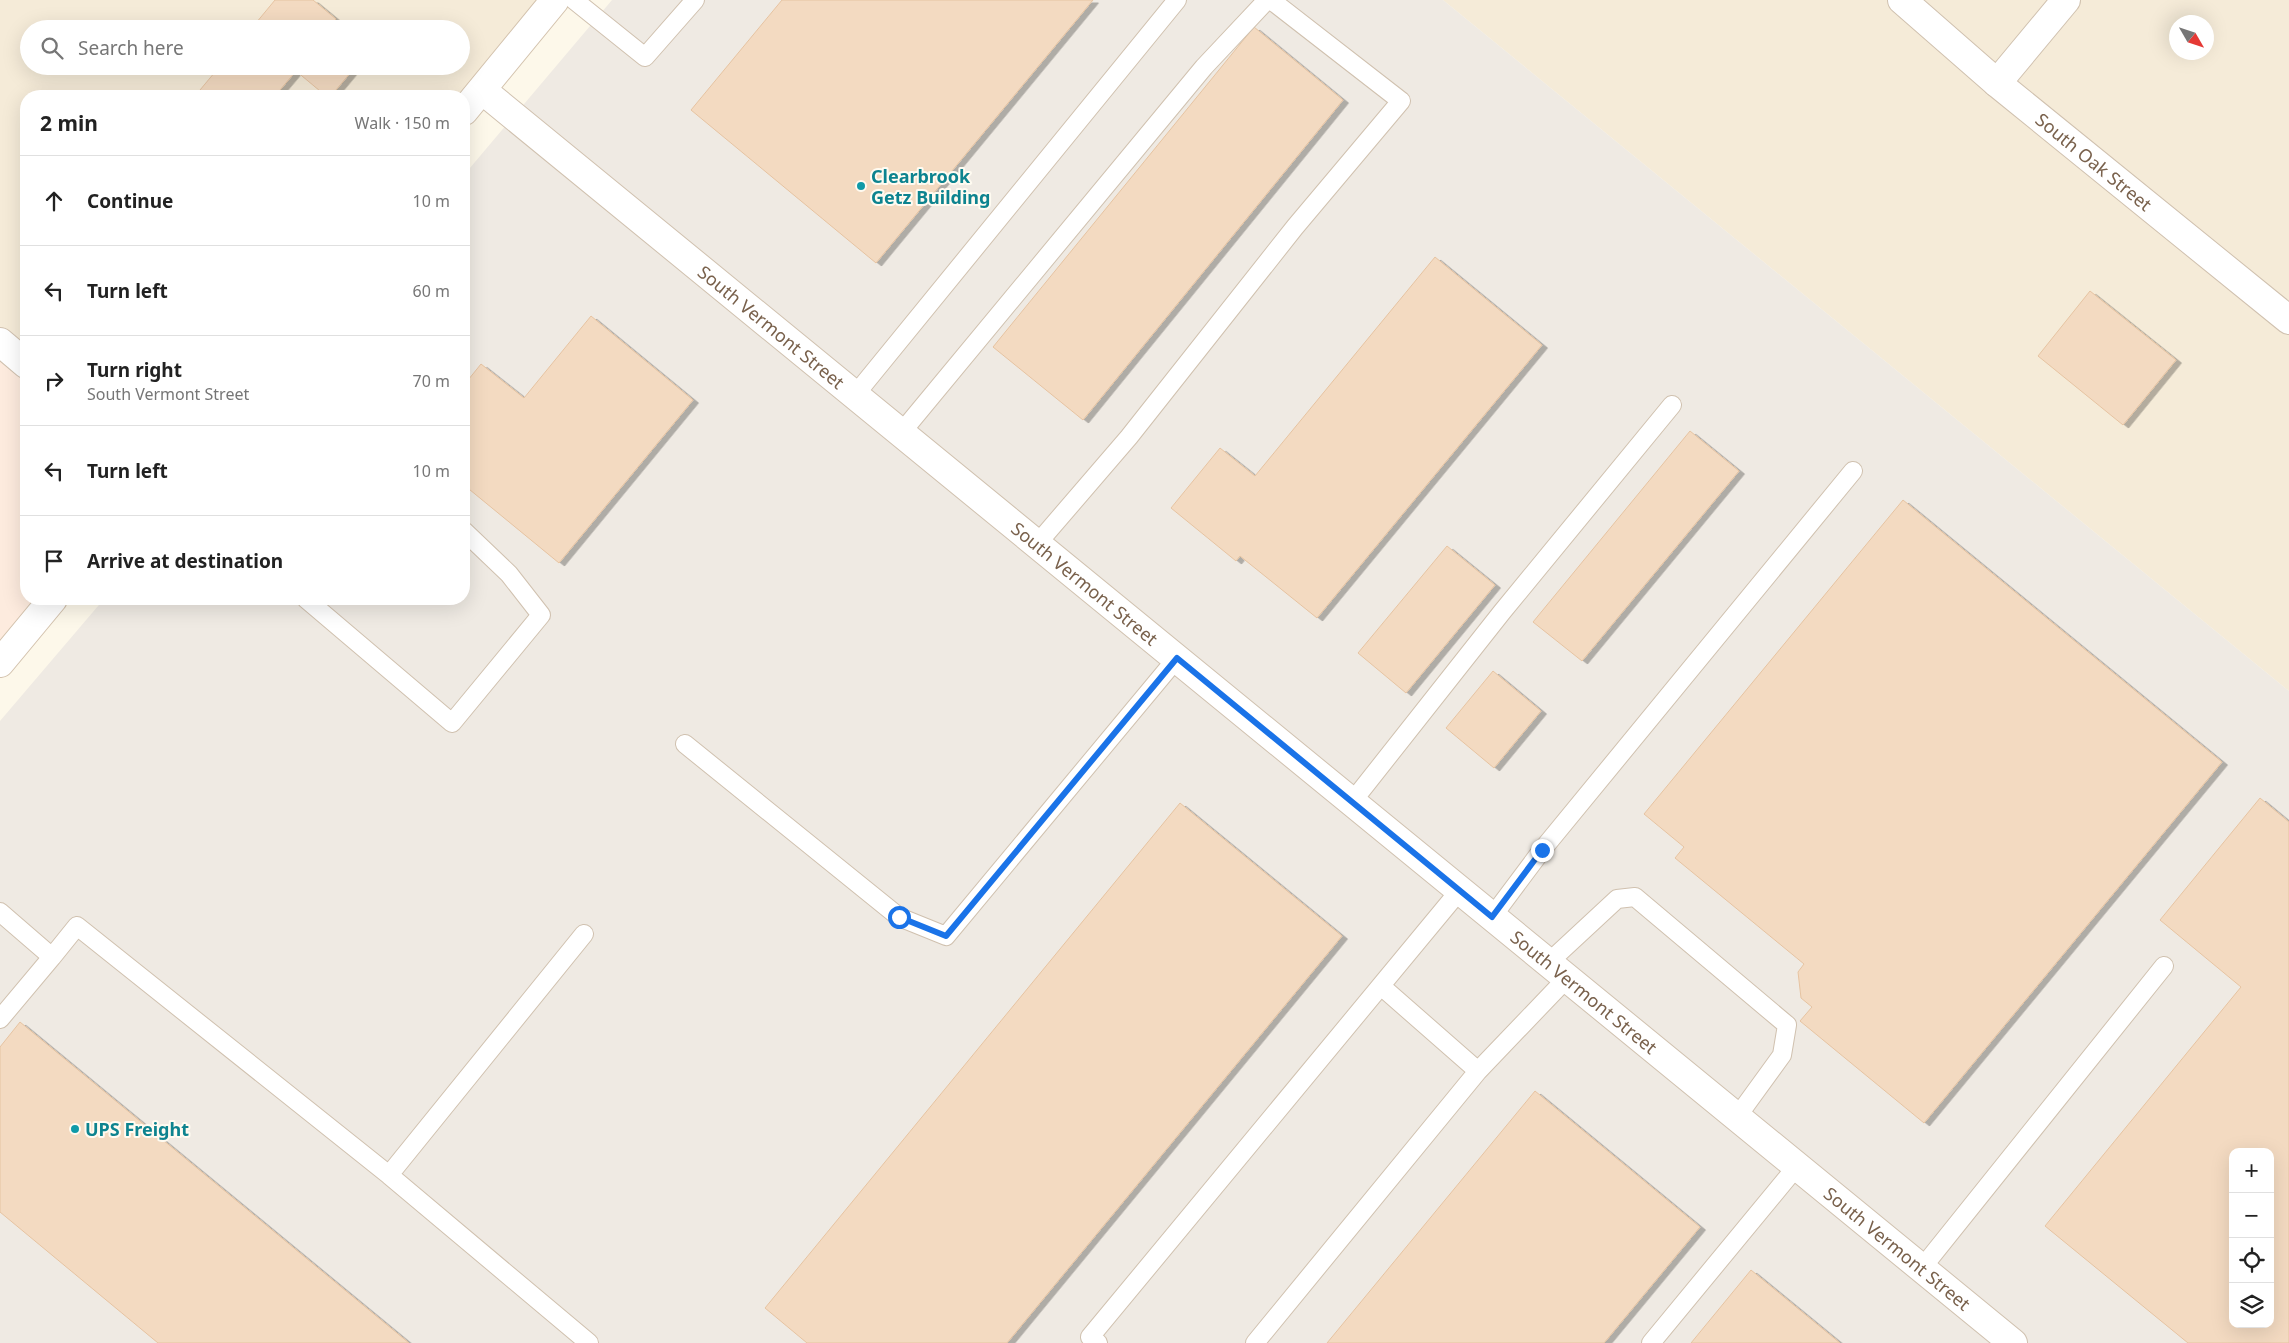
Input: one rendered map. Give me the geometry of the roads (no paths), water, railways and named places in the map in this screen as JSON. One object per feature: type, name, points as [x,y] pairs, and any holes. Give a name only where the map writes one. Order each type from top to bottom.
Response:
[{"type":"street","points":[[470,104],[555,0]]},
{"type":"street","name":"South Oak Street","points":[[1902,0],[1997,83],[2289,320]]},
{"type":"street","points":[[1997,83],[2066,0]]},
{"type":"street","name":"South Vermont Street","points":[[482,90],[1922,1268],[1999,1339]]},
{"type":"street","points":[[0,342],[20,359]]},
{"type":"street","points":[[0,663],[48,605]]},
{"type":"lane","points":[[574,0],[645,57],[695,0]]},
{"type":"lane","points":[[855,395],[1177,0]]},
{"type":"lane","points":[[901,433],[1204,67],[1269,0],[1401,102],[1295,227],[1130,437],[1037,544]]},
{"type":"lane","points":[[1352,802],[1502,612],[1672,405]]},
{"type":"lane","points":[[1492,917],[1542,850],[1853,471]]},
{"type":"lane","points":[[313,605],[452,722],[541,615],[509,574],[470,537]]},
{"type":"lane","points":[[685,744],[899,917],[946,936],[1177,658]]},
{"type":"lane","points":[[1091,1341],[1460,890]]},
{"type":"lane","points":[[1256,1343],[1478,1071],[1557,970],[1617,899],[1635,897],[1786,1025],[1782,1056],[1737,1116]]},
{"type":"lane","points":[[0,912],[52,957]]},
{"type":"lane","points":[[0,1019],[77,926],[389,1175],[589,1343]]},
{"type":"lane","points":[[389,1175],[584,934]]},
{"type":"lane","points":[[1922,1268],[2164,966]]},
{"type":"lane","points":[[1381,986],[1478,1071]]},
{"type":"lane","points":[[1651,1343],[1796,1166]]},
{"type":"place","name":"Clearbrook Getz Building","points":[[861,186]]},
{"type":"place","name":"UPS Freight","points":[[75,1129]]}]
